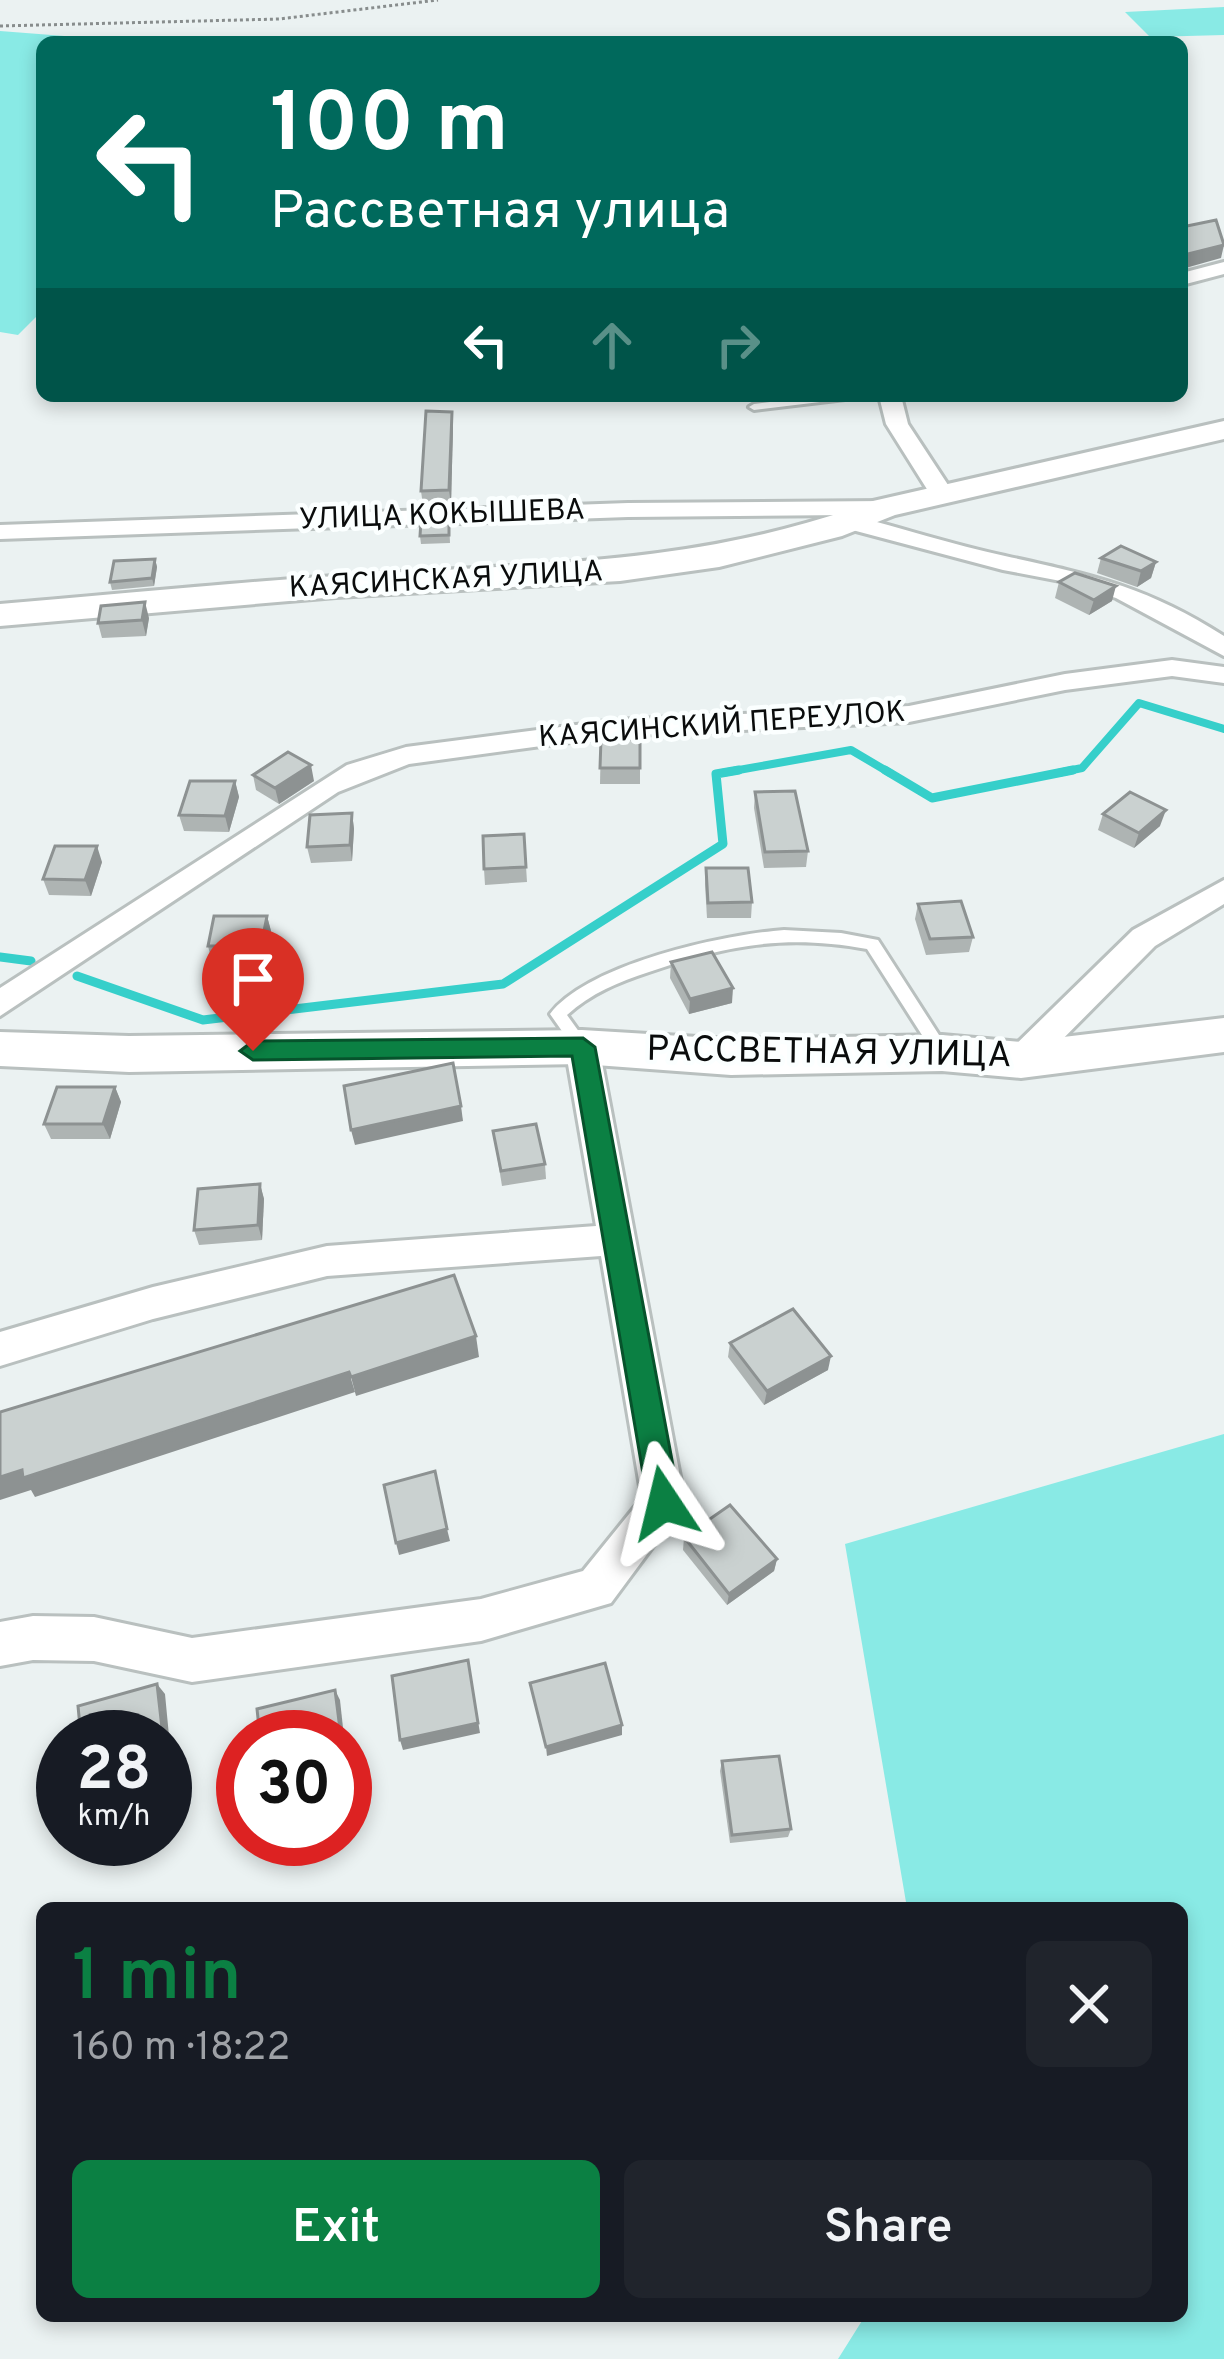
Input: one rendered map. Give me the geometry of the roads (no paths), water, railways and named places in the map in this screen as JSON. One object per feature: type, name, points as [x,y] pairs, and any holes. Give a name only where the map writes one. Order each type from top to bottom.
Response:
[{"type":"street","points":[[1188,277],[1224,268]]},
{"type":"street","points":[[892,402],[897,424],[942,494]]},
{"type":"street","name":"КАЯСИНСКАЯ УЛИЦА","points":[[0,615],[336,586],[620,571],[719,557],[885,508],[1224,430]]},
{"type":"street","name":"УЛИЦА КОКЫШЕВА","points":[[0,532],[604,511],[885,508]]},
{"type":"street","points":[[849,522],[1003,563],[1070,574],[1124,592],[1174,615],[1224,648]]},
{"type":"street","name":"КАЯСИНСКИЙ ПЕРЕУЛОК","points":[[0,1004],[328,786],[406,756],[615,728],[909,714],[1065,682],[1172,668],[1224,675]]},
{"type":"street","points":[[1021,1060],[1144,938],[1224,890]]},
{"type":"street","name":"РАССВЕТНАЯ УЛИЦА","points":[[0,1048],[129,1054],[583,1047],[731,1057],[942,1053],[1021,1060],[1224,1036]]},
{"type":"street","points":[[0,1644],[33,1638],[94,1640],[192,1660],[481,1620],[596,1588],[664,1503],[583,1047]]},
{"type":"street","points":[[0,1348],[153,1303],[327,1261],[616,1240]]},
{"type":"lane","points":[[754,407],[795,402]]},
{"type":"lane","points":[[583,1047],[558,1014],[581,990],[720,940],[826,934],[872,944],[942,1053]]},
{"type":"waterway","points":[[1060,773],[1082,768],[1139,703],[1224,729]]},
{"type":"waterway","points":[[732,771],[851,750],[890,773]]},
{"type":"waterway","points":[[732,771],[739,770]]},
{"type":"waterway","points":[[885,770],[932,798],[1060,773]]},
{"type":"waterway","points":[[1060,773],[1073,770]]},
{"type":"waterway","points":[[77,976],[203,1020],[503,984],[723,844],[716,774],[732,771]]},
{"type":"waterway","points":[[722,773],[732,771]]},
{"type":"waterway","points":[[0,957],[31,961]]}]
